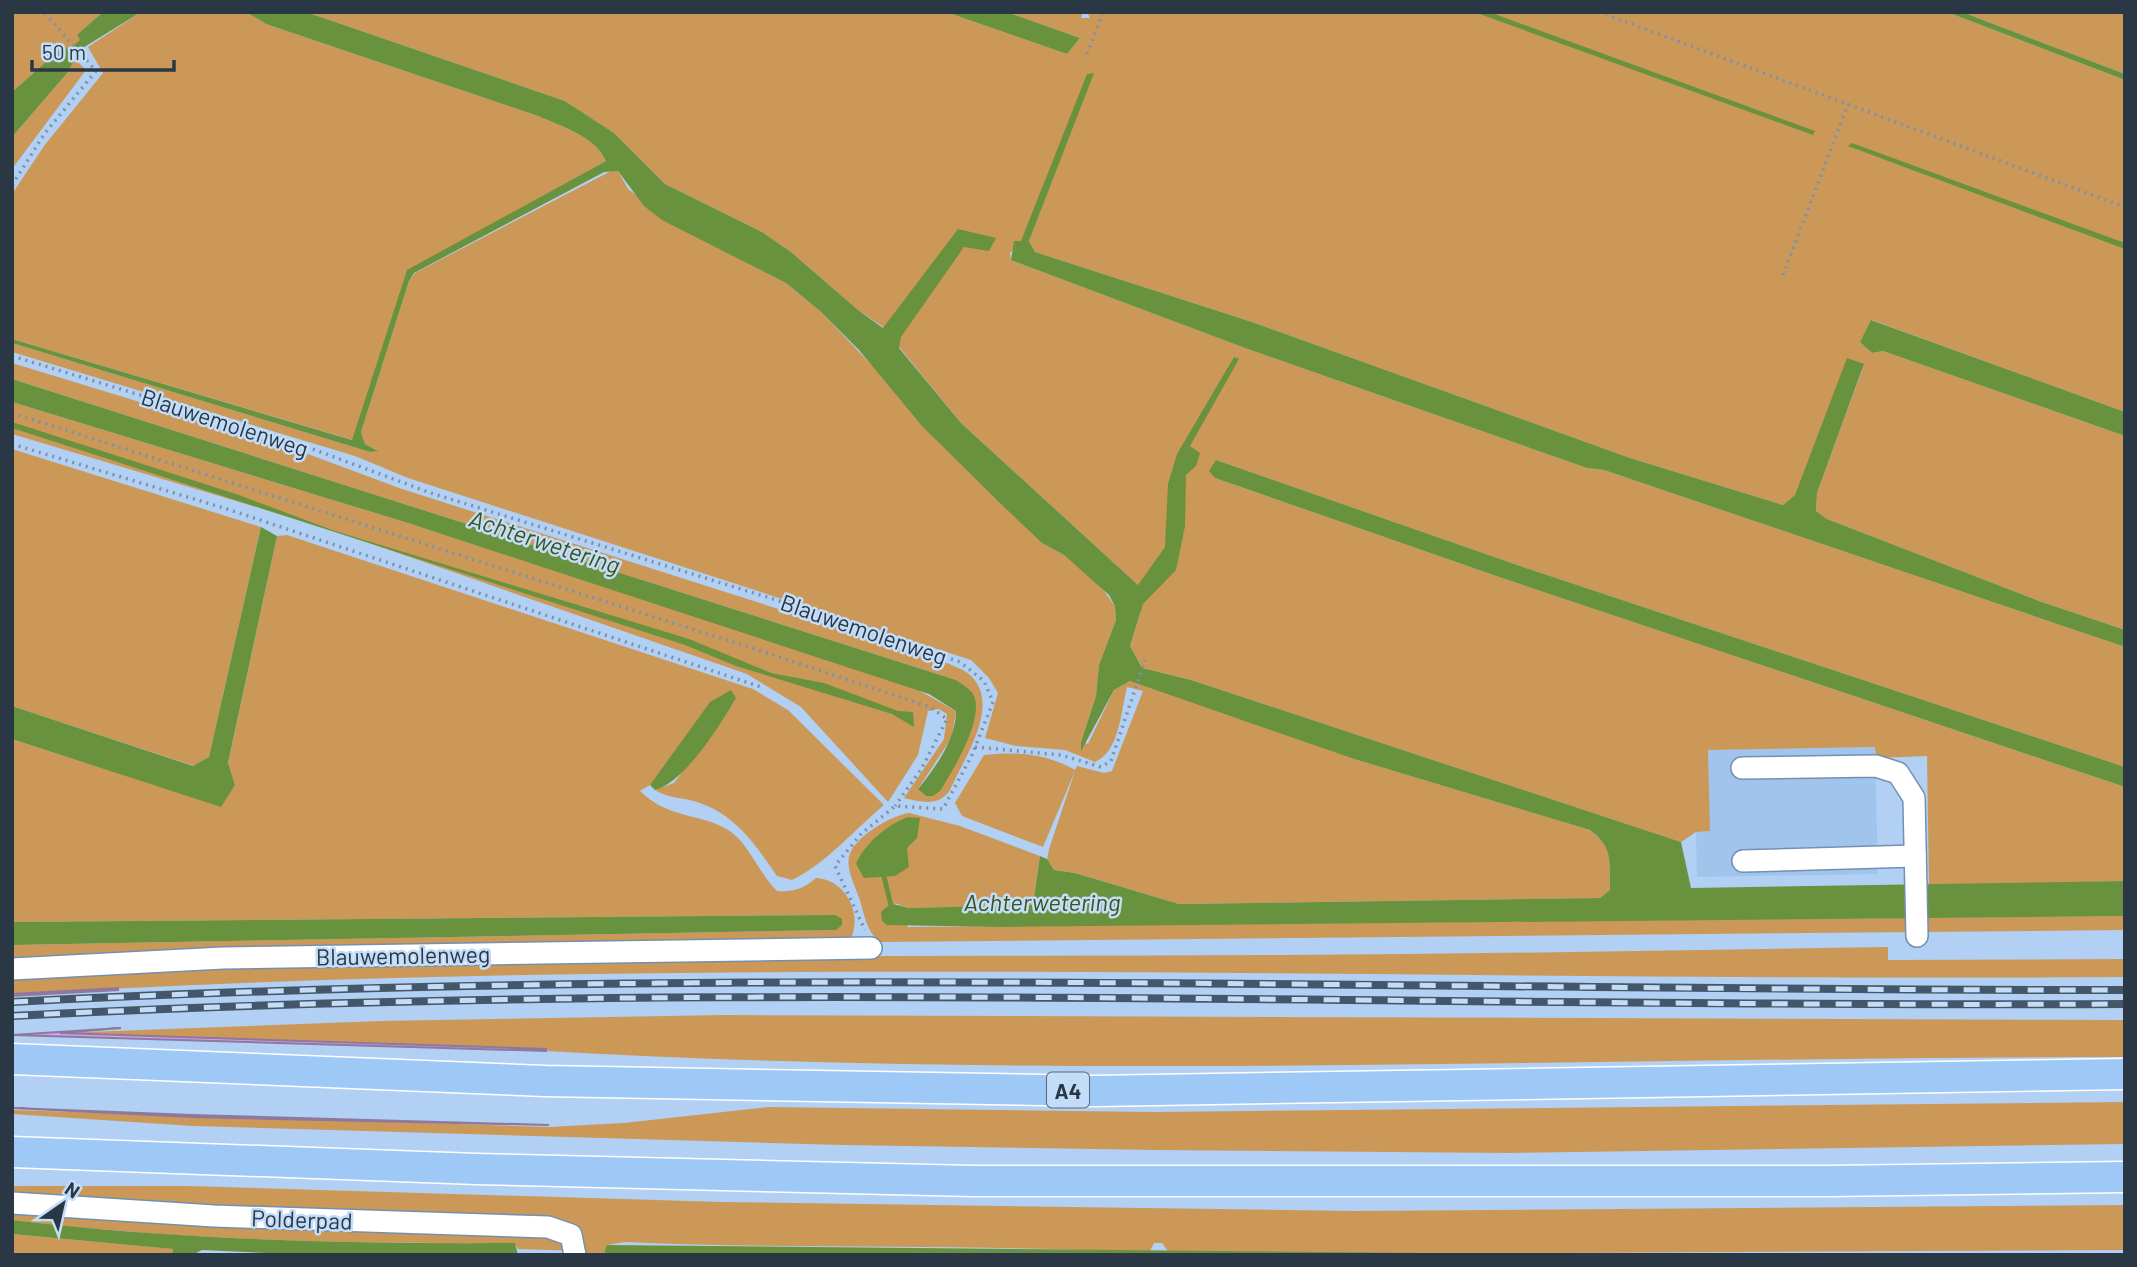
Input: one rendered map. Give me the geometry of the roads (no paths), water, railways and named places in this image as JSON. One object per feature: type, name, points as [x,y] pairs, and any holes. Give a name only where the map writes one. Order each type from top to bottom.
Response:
[{"type":"highway","name":"A4","points":[[12,1059],[545,1081],[1095,1091],[2125,1074]]},
{"type":"highway","points":[[12,1152],[477,1169],[973,1181],[1829,1181],[2125,1177]]},
{"type":"street","points":[[1742,768],[1876,766],[1898,773],[1914,798],[1917,936]]},
{"type":"street","points":[[1743,861],[1915,856]]},
{"type":"street","name":"Blauwemolenweg","points":[[12,969],[251,958],[871,948]]},
{"type":"street","name":"Polderpad","points":[[12,1203],[214,1216],[548,1227],[571,1235],[575,1255]]},
{"type":"water","points":[[103,12],[141,12],[73,54],[75,59],[68,72],[12,137],[12,92],[64,46],[68,50],[80,40],[77,35]]},
{"type":"water","points":[[246,12],[306,12],[565,101],[614,133],[665,184],[762,232],[791,252],[883,328],[958,229],[996,238],[989,251],[964,247],[901,337],[899,348],[961,423],[1138,585],[1165,547],[1168,484],[1177,454],[1234,357],[1239,359],[1190,446],[1200,453],[1196,466],[1186,475],[1185,526],[1176,570],[1143,604],[1130,646],[1142,668],[1191,680],[1681,842],[1691,888],[2125,881],[2125,916],[1001,927],[887,925],[882,921],[881,912],[893,905],[908,908],[1033,905],[1040,856],[1047,859],[1054,870],[1075,873],[1179,904],[1600,898],[1610,890],[1610,863],[1603,843],[1590,830],[1354,759],[1130,681],[1114,690],[1081,751],[1081,742],[1096,696],[1099,665],[1116,620],[1115,606],[1109,595],[1064,555],[1042,543],[1002,505],[922,426],[859,350],[820,311],[786,283],[662,220],[644,206],[618,171],[604,172],[414,273],[409,281],[361,432],[365,444],[378,451],[370,452],[12,343],[12,339],[352,440],[407,270],[606,161],[594,145],[567,128],[266,24]]},
{"type":"water","points":[[946,12],[1007,12],[1080,38],[1067,54]]},
{"type":"water","points":[[1474,12],[1489,12],[1815,131],[1813,135]]},
{"type":"water","points":[[1947,12],[1962,12],[2125,74],[2125,80]]},
{"type":"water","points":[[1094,73],[1029,241],[1035,252],[1252,322],[1630,458],[1783,505],[1795,495],[1847,358],[1864,364],[1817,493],[1816,511],[1827,519],[2039,601],[2125,630],[2125,647],[1604,470],[1587,468],[1245,348],[1011,260],[1014,241],[1021,241],[1087,74]]},
{"type":"water","points":[[1852,143],[2125,243],[2125,249],[1848,146]]},
{"type":"water","points":[[1871,320],[2125,412],[2125,436],[1883,351],[1872,353],[1860,342]]},
{"type":"water","points":[[12,379],[956,680],[973,694],[976,704],[972,729],[941,790],[933,796],[926,796],[918,789],[949,742],[956,711],[929,694],[408,523],[12,402]]},
{"type":"water","points":[[12,422],[239,495],[335,531],[689,639],[771,673],[824,683],[898,711],[913,712],[914,727],[892,714],[736,666],[685,645],[12,428]]},
{"type":"water","points":[[1216,460],[1526,568],[2125,767],[2125,787],[1502,578],[1215,478],[1209,471]]},
{"type":"water","points":[[261,527],[277,536],[228,763],[235,785],[221,807],[12,739],[12,706],[193,766],[209,757]]},
{"type":"water","points":[[731,690],[736,698],[701,751],[678,776],[655,790],[650,785],[710,702]]},
{"type":"water","points":[[908,817],[920,818],[917,838],[907,848],[909,867],[895,876],[864,878],[856,864],[865,849],[885,830]]},
{"type":"water","points":[[835,915],[842,919],[842,925],[836,930],[12,945],[12,922]]},
{"type":"water","points":[[12,1220],[138,1232],[264,1239],[515,1243],[518,1255],[309,1255],[202,1250],[192,1255],[172,1255],[173,1249],[12,1234]]},
{"type":"water","points":[[607,1245],[1422,1253],[2125,1255],[609,1255],[604,1252]]},
{"type":"waterway","name":"Achterwetering","points":[[883,872],[892,910]]},
{"type":"railway","points":[[12,1002],[276,991],[804,982],[2125,990]]},
{"type":"railway","points":[[12,1016],[276,1005],[804,997],[2125,1004]]}]
